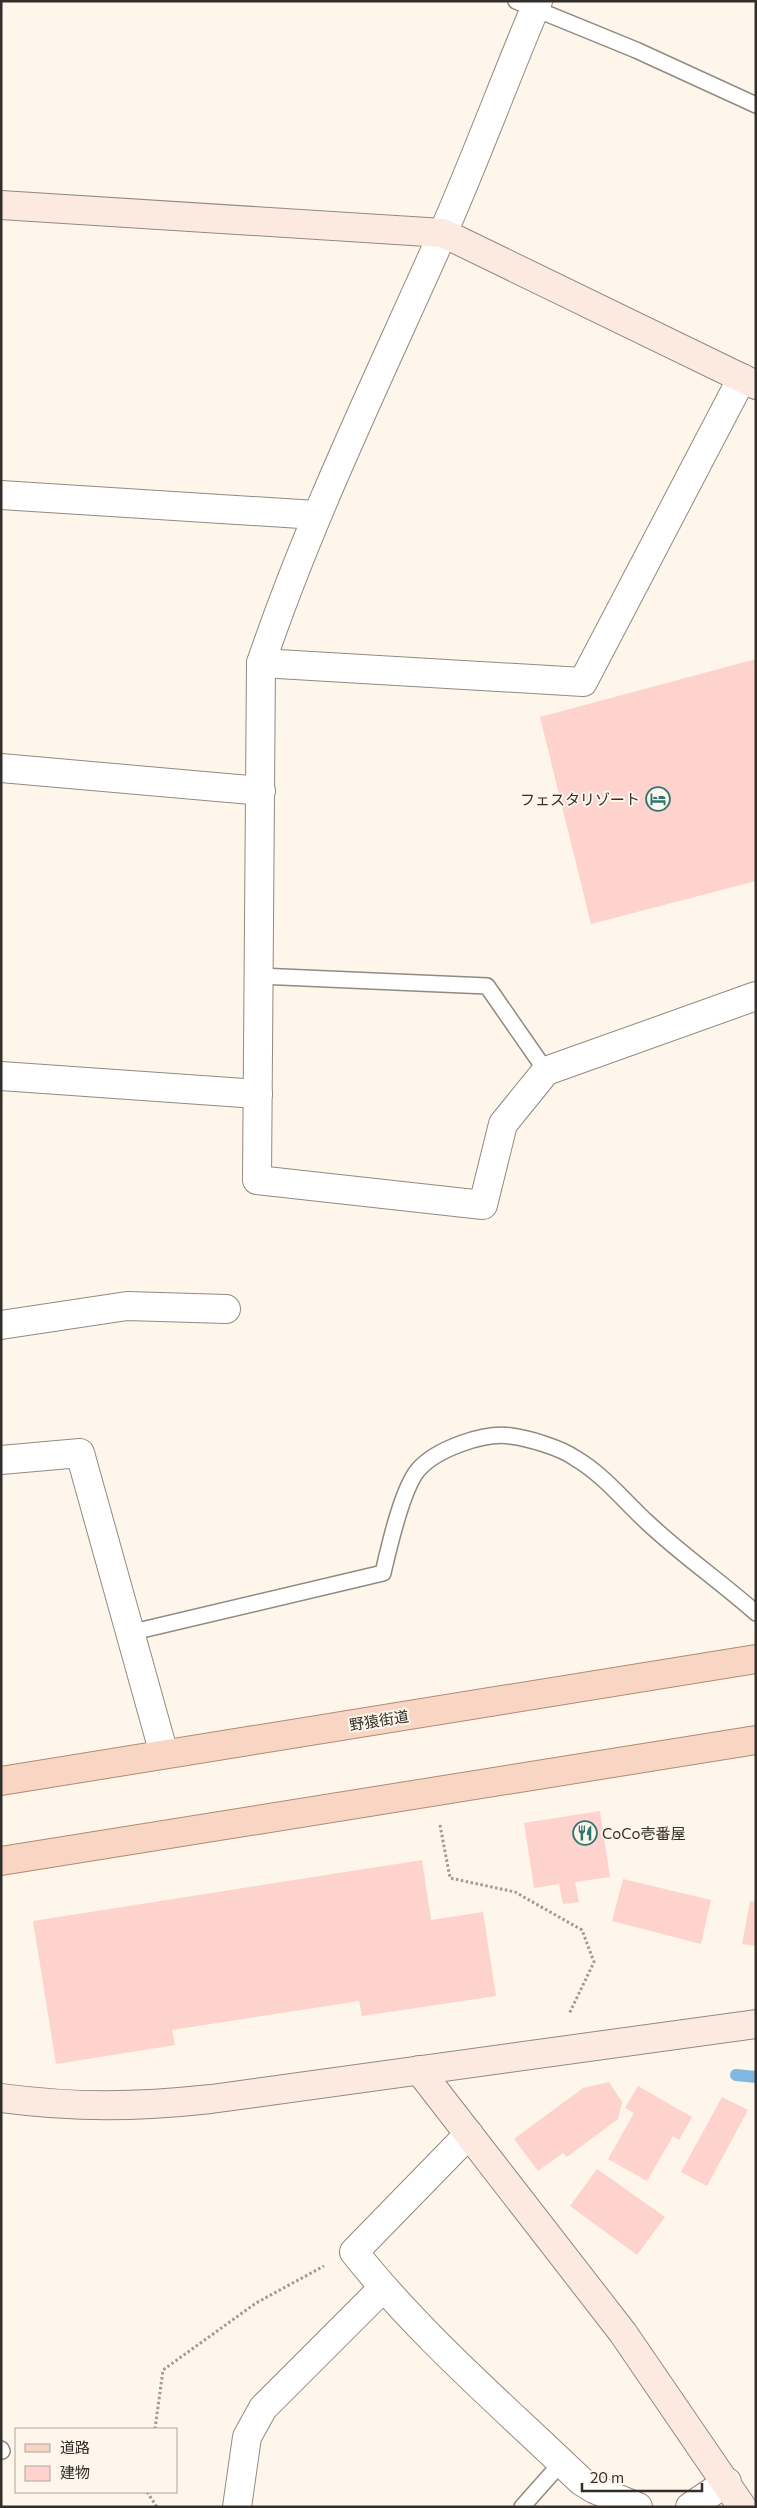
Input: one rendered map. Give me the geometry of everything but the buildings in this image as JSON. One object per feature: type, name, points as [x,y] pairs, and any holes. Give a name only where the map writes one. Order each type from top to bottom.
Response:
[{"type":"main road","name":"野猿街道","points":[[1,1780],[756,1659]]},
{"type":"main road","points":[[1,1861],[756,1740]]},
{"type":"street","points":[[530,3],[443,233],[316,515],[286,591],[261,663],[257,1180],[483,1205],[503,1124],[546,1071],[756,996]]},
{"type":"street","points":[[1,205],[443,233],[749,382],[583,682],[261,663]]},
{"type":"street","points":[[1,495],[316,515]]},
{"type":"street","points":[[1,768],[261,791]]},
{"type":"street","points":[[1,1076],[258,1094]]},
{"type":"street","points":[[1,1325],[127,1306],[226,1309]]},
{"type":"street","points":[[1,1451],[2,1460],[80,1453],[164,1754]]},
{"type":"street","points":[[1,2098],[84,2106],[144,2106],[756,2024]]},
{"type":"street","points":[[419,2070],[623,2333],[727,2482],[742,2507]]},
{"type":"street","points":[[469,2134],[354,2252],[383,2288],[457,2363],[582,2481],[594,2489],[638,2507]]},
{"type":"street","points":[[236,2507],[248,2437],[263,2408],[383,2288]]},
{"type":"street","points":[[690,2507],[727,2482]]},
{"type":"lane","points":[[530,3],[756,105]]},
{"type":"lane","points":[[259,976],[486,986],[546,1071]]},
{"type":"lane","points":[[129,1634],[383,1573],[393,1530],[417,1470],[440,1452],[468,1440],[510,1435],[548,1446],[575,1457],[622,1494],[648,1523],[756,1613]]},
{"type":"lane","points":[[522,2507],[562,2462]]},
{"type":"path","points":[[440,1824],[450,1878],[515,1892],[582,1930],[594,1962],[568,2016]]},
{"type":"path","points":[[155,2428],[163,2370],[256,2303],[340,2257],[354,2252]]},
{"type":"path","points":[[148,2493],[157,2507]]},
{"type":"waterway","points":[[736,2075],[756,2077]]},
{"type":"place","name":"フェスタリゾート","points":[[658,799]]},
{"type":"place","name":"CoCo壱番屋","points":[[585,1833]]}]
